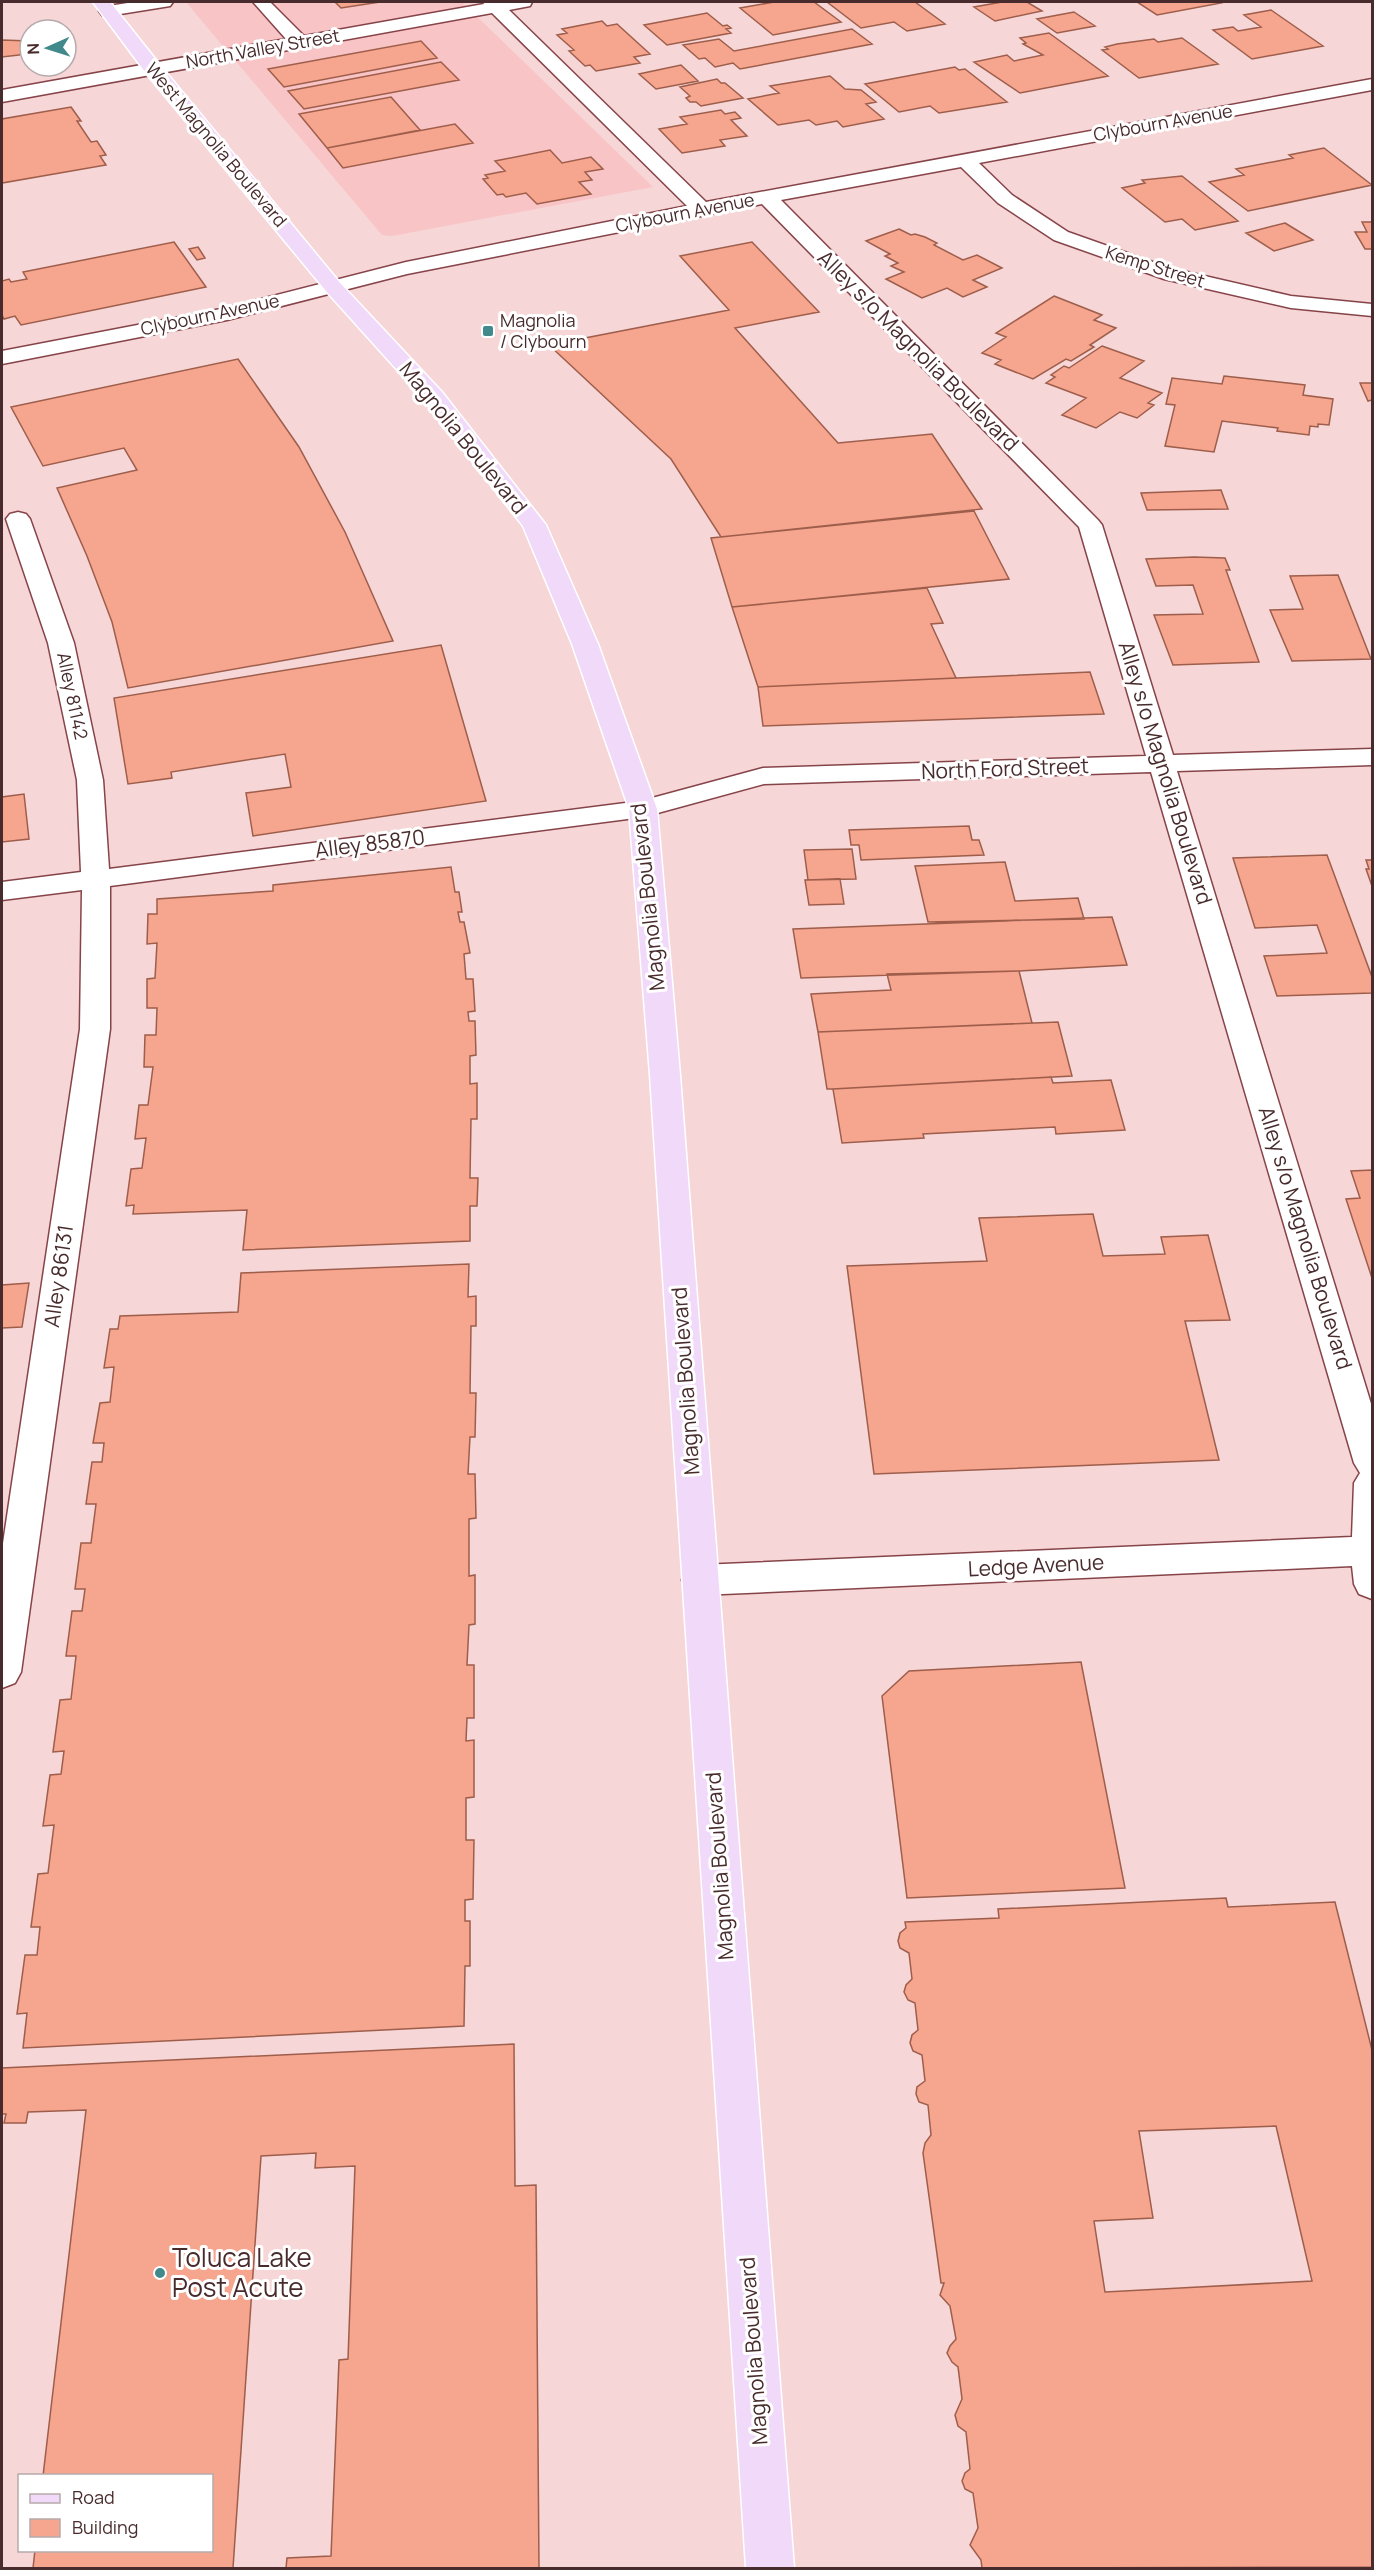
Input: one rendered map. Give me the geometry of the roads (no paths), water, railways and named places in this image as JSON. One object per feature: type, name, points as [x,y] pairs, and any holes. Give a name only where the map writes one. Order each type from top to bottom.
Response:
[{"type":"main road","name":"West Magnolia Boulevard","points":[[105,6],[153,69],[333,286]]},
{"type":"main road","name":"Magnolia Boulevard","points":[[333,286],[434,397],[534,525],[585,644],[643,809],[665,1076],[770,2568]]},
{"type":"street","points":[[105,6],[164,2]]},
{"type":"street","points":[[261,2],[299,42]]},
{"type":"street","name":"North Valley Street","points":[[2,96],[494,4],[524,2]]},
{"type":"street","points":[[494,4],[702,209]]},
{"type":"street","name":"Clybourn Avenue","points":[[2,358],[227,314],[406,268],[964,159],[1372,84]]},
{"type":"street","name":"Kemp Street","points":[[964,159],[1005,199],[1061,236],[1164,273],[1291,302],[1372,310]]},
{"type":"street","name":"Alley s/o Magnolia Boulevard","points":[[766,197],[1090,525],[1372,1463]]},
{"type":"street","name":"Alley 81142","points":[[18,519],[61,643],[90,780],[97,879]]},
{"type":"street","name":"North Ford Street","points":[[643,809],[763,776],[1372,757]]},
{"type":"street","name":"Alley 85870","points":[[2,891],[643,809]]},
{"type":"street","name":"Alley 86131","points":[[2,1672],[95,1029],[97,879]]},
{"type":"street","points":[[1371,1562],[1372,1483]]},
{"type":"street","name":"Ledge Avenue","points":[[700,1580],[1371,1562]]},
{"type":"place","name":"Magnolia / Clybourn","points":[[488,331]]},
{"type":"place","name":"Toluca Lake Post Acute","points":[[160,2273]]}]
